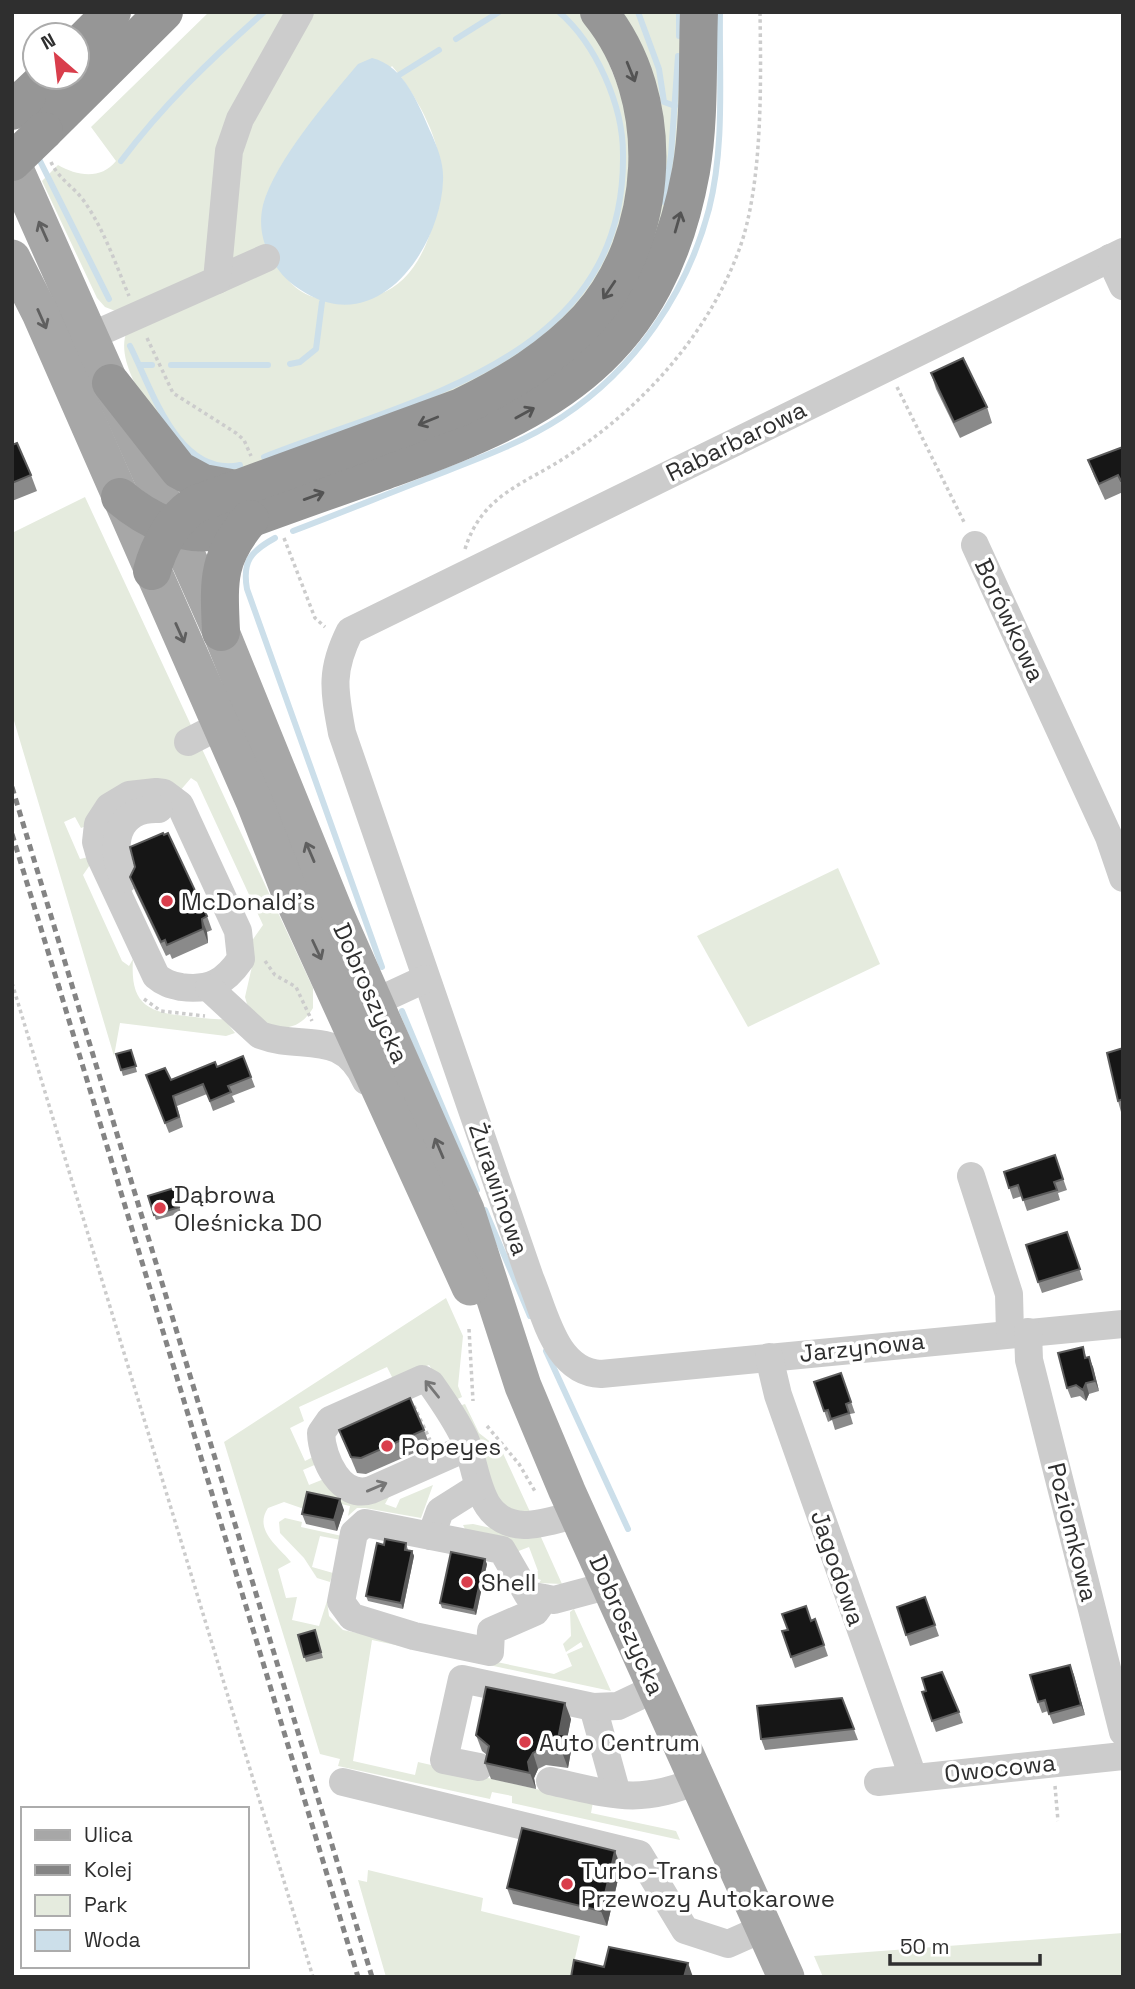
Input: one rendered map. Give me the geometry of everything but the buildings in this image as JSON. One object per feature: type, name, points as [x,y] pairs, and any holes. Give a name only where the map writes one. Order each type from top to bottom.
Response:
[{"type":"highway","points":[[91,33],[112,12]]},
{"type":"highway","points":[[130,46],[164,12]]},
{"type":"highway","points":[[29,127],[177,12]]},
{"type":"highway","points":[[221,632],[219,578],[223,558],[255,500],[483,396],[544,359],[588,319],[605,298],[633,242],[643,205],[647,142],[642,104],[631,70],[599,12]]},
{"type":"highway","points":[[152,571],[164,539],[189,508],[255,500],[455,446],[517,417],[576,379],[625,330],[664,264],[682,208],[695,131],[699,12]]},
{"type":"highway","points":[[111,383],[179,470],[203,483],[255,500]]},
{"type":"highway","points":[[120,497],[139,513],[174,526]]},
{"type":"main road","name":"Dobroszycka","points":[[29,127],[91,336],[221,632],[336,915],[333,1021],[466,1210],[563,1517],[610,1585],[786,1977]]},
{"type":"main road","name":"Dobroszycka","points":[[12,258],[221,725],[288,888],[333,1021],[459,1264],[493,1339],[523,1386]]},
{"type":"street","points":[[217,280],[229,151],[240,119],[300,12]]},
{"type":"street","points":[[1116,255],[1123,286]]},
{"type":"street","name":"Rabarbarowa","points":[[342,629],[1116,255]]},
{"type":"street","points":[[91,336],[266,258]]},
{"type":"street","name":"Borówkowa","points":[[975,545],[1116,834],[1123,878]]},
{"type":"street","name":"Żurawinowa","points":[[342,629],[333,683],[342,733],[425,979],[530,1278],[561,1352],[576,1369],[601,1374]]},
{"type":"street","points":[[188,741],[221,725]]},
{"type":"street","points":[[239,1015],[253,958],[177,814],[180,804],[164,793],[138,793],[109,807],[102,816],[97,832],[100,856],[152,970],[162,982],[209,988],[253,958]]},
{"type":"street","points":[[177,814],[148,809],[135,812],[123,823],[117,843],[118,866],[168,975],[178,986]]},
{"type":"street","points":[[333,1021],[425,979]]},
{"type":"street","name":"Dobroszycka","points":[[209,988],[260,1035],[271,1039],[333,1021],[338,1049],[360,1068],[426,1213],[459,1264]]},
{"type":"street","name":"Poziomkowa","points":[[971,1176],[1030,1360],[1123,1732]]},
{"type":"street","name":"Jarzynowa","points":[[601,1374],[1123,1324]]},
{"type":"street","name":"Jagodowa","points":[[769,1357],[778,1395],[914,1777]]},
{"type":"street","points":[[442,1538],[470,1491],[468,1447],[433,1388],[422,1379],[330,1420],[321,1433],[324,1448],[340,1482],[345,1489],[354,1492],[371,1490],[468,1447]]},
{"type":"street","points":[[470,1491],[504,1520],[526,1525],[563,1517]]},
{"type":"street","points":[[545,1598],[535,1612],[491,1631],[490,1652],[414,1636],[352,1616],[341,1602],[357,1528],[365,1523],[502,1550],[528,1595],[545,1598],[554,1600],[610,1585]]},
{"type":"street","points":[[478,1768],[444,1760],[462,1679],[593,1707],[618,1706],[656,1688]]},
{"type":"street","points":[[593,1707],[617,1794]]},
{"type":"street","name":"Owocowa","points":[[878,1782],[1123,1755]]},
{"type":"street","points":[[550,1781],[643,1797],[659,1795],[698,1780]]},
{"type":"street","points":[[343,1783],[639,1854],[685,1930],[728,1944],[764,1928]]},
{"type":"path","points":[[29,127],[57,175],[77,192],[93,215],[173,393],[244,440],[255,500],[315,618],[324,627],[342,629]]},
{"type":"path","name":"Borówkowa","points":[[886,366],[975,545]]},
{"type":"path","points":[[253,958],[296,987],[333,1021]]},
{"type":"path","points":[[12,983],[313,1977]]},
{"type":"path","points":[[469,1329],[471,1395],[474,1405]]},
{"type":"path","points":[[485,1424],[563,1517]]},
{"type":"path","points":[[1054,1763],[1058,1821]]},
{"type":"green space","points":[[209,12],[580,12],[599,39],[628,111],[631,202],[588,301],[493,380],[239,476],[196,470],[146,404],[127,365],[124,347],[127,331],[118,312],[105,307],[97,298],[42,181],[58,165],[81,174],[96,174],[116,161],[91,127]],"holes":[[[392,66],[429,125],[439,164],[437,208],[423,252],[397,285],[379,294],[335,299],[313,297],[296,288],[276,259],[263,220],[267,194]]]},
{"type":"green space","points":[[610,12],[689,12],[672,207],[619,321],[500,398],[646,228]]},
{"type":"green space","points":[[85,497],[313,988],[313,1008],[294,1026],[267,1026],[247,1004],[245,997],[253,962],[251,942],[263,925],[197,782],[191,778],[179,792],[81,828],[75,817],[64,822],[80,859],[93,856],[94,859],[83,875],[122,961],[129,966],[133,959],[134,986],[143,1002],[160,1012],[224,1019],[235,1033],[226,1036],[120,1023],[114,1056],[12,714],[12,533]]},
{"type":"green space","points":[[838,868],[880,964],[748,1027],[697,936]]},
{"type":"green space","points":[[446,1298],[463,1336],[458,1386],[462,1397],[453,1401],[429,1365],[394,1381],[387,1367],[299,1407],[304,1421],[290,1428],[305,1461],[319,1454],[319,1463],[303,1470],[309,1485],[329,1477],[390,1495],[385,1504],[396,1508],[400,1499],[433,1485],[421,1518],[365,1508],[357,1508],[348,1516],[350,1506],[313,1498],[304,1509],[284,1502],[268,1508],[264,1516],[266,1531],[291,1562],[278,1569],[286,1598],[297,1597],[292,1620],[319,1626],[327,1601],[329,1616],[343,1630],[554,1674],[572,1666],[567,1654],[583,1647],[581,1642],[566,1652],[563,1644],[571,1636],[570,1612],[574,1609],[611,1691],[372,1640],[353,1761],[415,1775],[418,1762],[593,1802],[591,1813],[676,1831],[680,1840],[512,1803],[512,1796],[492,1792],[490,1799],[338,1766],[340,1759],[320,1754],[224,1442]]},
{"type":"green space","points":[[465,1404],[479,1433],[502,1451],[531,1514],[523,1515],[497,1503],[456,1407]]},
{"type":"green space","points":[[285,1518],[302,1522],[301,1527],[342,1536],[341,1540],[320,1536],[312,1567],[333,1573],[330,1582],[317,1578],[304,1558],[280,1533],[279,1522]]},
{"type":"green space","points":[[473,1524],[518,1534],[540,1535],[562,1584],[539,1583],[541,1580],[533,1577],[538,1571],[529,1547],[516,1552],[465,1529],[463,1525]]},
{"type":"green space","points":[[368,1870],[483,1898],[481,1911],[580,1936],[571,1976],[386,1977],[358,1880],[367,1882]]},
{"type":"green space","points":[[1123,1933],[1123,1977],[823,1977],[814,1956]]},
{"type":"water","points":[[372,58],[384,62],[402,78],[422,112],[442,163],[440,206],[432,231],[403,276],[384,292],[362,302],[337,304],[311,296],[295,286],[275,265],[261,229],[263,205],[279,169],[304,132],[358,64]]},
{"type":"waterway","points":[[121,161],[189,83],[264,12]]},
{"type":"waterway","points":[[456,39],[499,12]]},
{"type":"waterway","points":[[264,457],[445,389],[501,360],[551,325],[589,280],[615,224],[623,154],[622,135],[613,96],[596,58],[559,12]]},
{"type":"waterway","points":[[638,12],[659,69],[664,102],[675,106]]},
{"type":"waterway","points":[[679,12],[679,36]]},
{"type":"waterway","points":[[293,531],[530,436],[588,398],[635,352],[672,299],[687,270],[709,209],[719,136],[720,12]]},
{"type":"waterway","points":[[399,75],[439,50]]},
{"type":"waterway","points":[[664,202],[671,155],[678,56]]},
{"type":"waterway","points":[[38,157],[109,299]]},
{"type":"waterway","points":[[290,364],[300,362],[316,349],[322,302]]},
{"type":"waterway","points":[[130,346],[158,406],[184,444],[200,458],[218,465],[240,465]]},
{"type":"waterway","points":[[140,365],[152,365]]},
{"type":"waterway","points":[[171,365],[268,365]]},
{"type":"waterway","points":[[275,538],[254,552],[250,558],[246,571],[247,589],[382,967]]},
{"type":"waterway","points":[[402,1011],[477,1190]]},
{"type":"waterway","points":[[485,1210],[530,1316]]},
{"type":"waterway","points":[[546,1351],[628,1529]]},
{"type":"railway","points":[[12,787],[372,1977]]},
{"type":"railway","points":[[12,834],[61,994]]},
{"type":"railway","points":[[58,984],[358,1977]]},
{"type":"place","name":"McDonald's","points":[[167,901]]},
{"type":"place","name":"Dąbrowa Oleśnicka DO","points":[[160,1208]]},
{"type":"place","name":"Popeyes","points":[[387,1446]]},
{"type":"place","name":"Shell","points":[[467,1582]]},
{"type":"place","name":"Auto Centrum","points":[[525,1742]]},
{"type":"place","name":"Turbo-Trans Przewozy Autokarowe","points":[[567,1884]]}]
